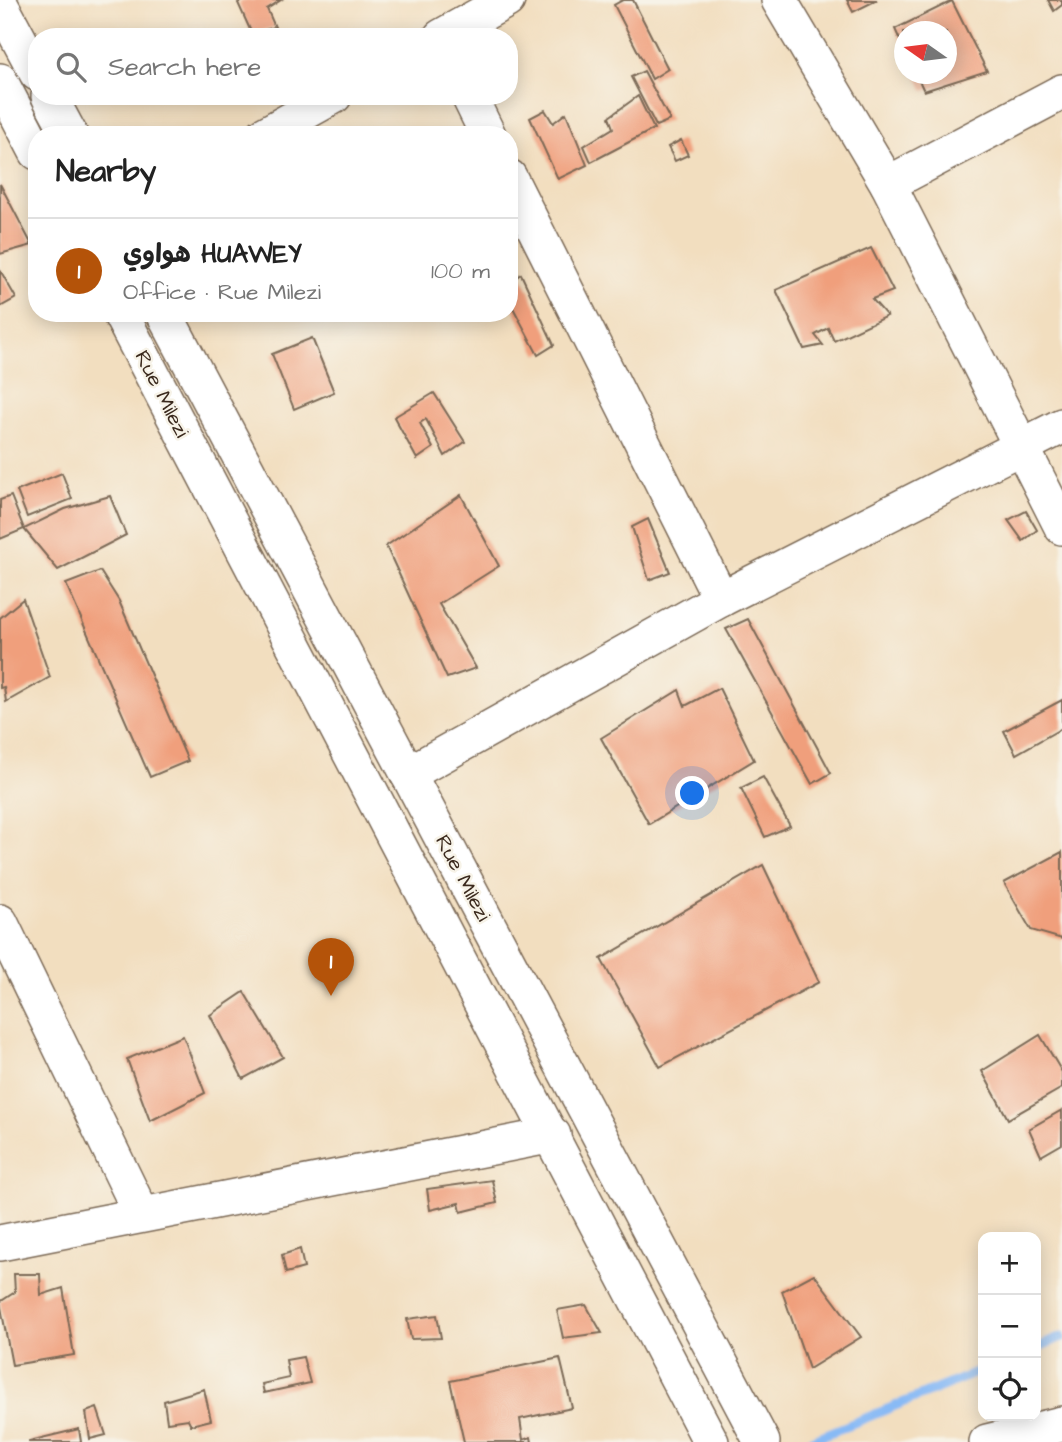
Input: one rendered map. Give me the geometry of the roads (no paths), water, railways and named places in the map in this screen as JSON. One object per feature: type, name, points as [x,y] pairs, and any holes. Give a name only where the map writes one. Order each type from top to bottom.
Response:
[{"type":"street","points":[[457,28],[507,0]]},
{"type":"street","points":[[779,0],[888,184],[1062,527]]},
{"type":"street","points":[[0,4],[28,56]]},
{"type":"street","points":[[0,80],[10,124],[28,143]]},
{"type":"street","points":[[888,184],[1062,92]]},
{"type":"street","points":[[54,105],[65,126]]},
{"type":"street","points":[[280,126],[318,105]]},
{"type":"street","points":[[473,105],[484,126]]},
{"type":"street","points":[[518,195],[721,599]]},
{"type":"street","name":"Rue Milezi","points":[[125,322],[241,549],[553,1135],[711,1442]]},
{"type":"street","name":"Rue Milezi","points":[[169,322],[762,1442]]},
{"type":"street","points":[[408,774],[721,599],[1062,426]]},
{"type":"street","points":[[0,922],[141,1213]]},
{"type":"street","points":[[0,1243],[141,1213],[553,1135]]},
{"type":"street","points":[[986,1442],[1062,1424]]},
{"type":"waterway","points":[[1041,1346],[1062,1337]]},
{"type":"waterway","points":[[807,1442],[978,1372]]},
{"type":"place","name":"هواوي HUAWEY","points":[[331,996]]}]
